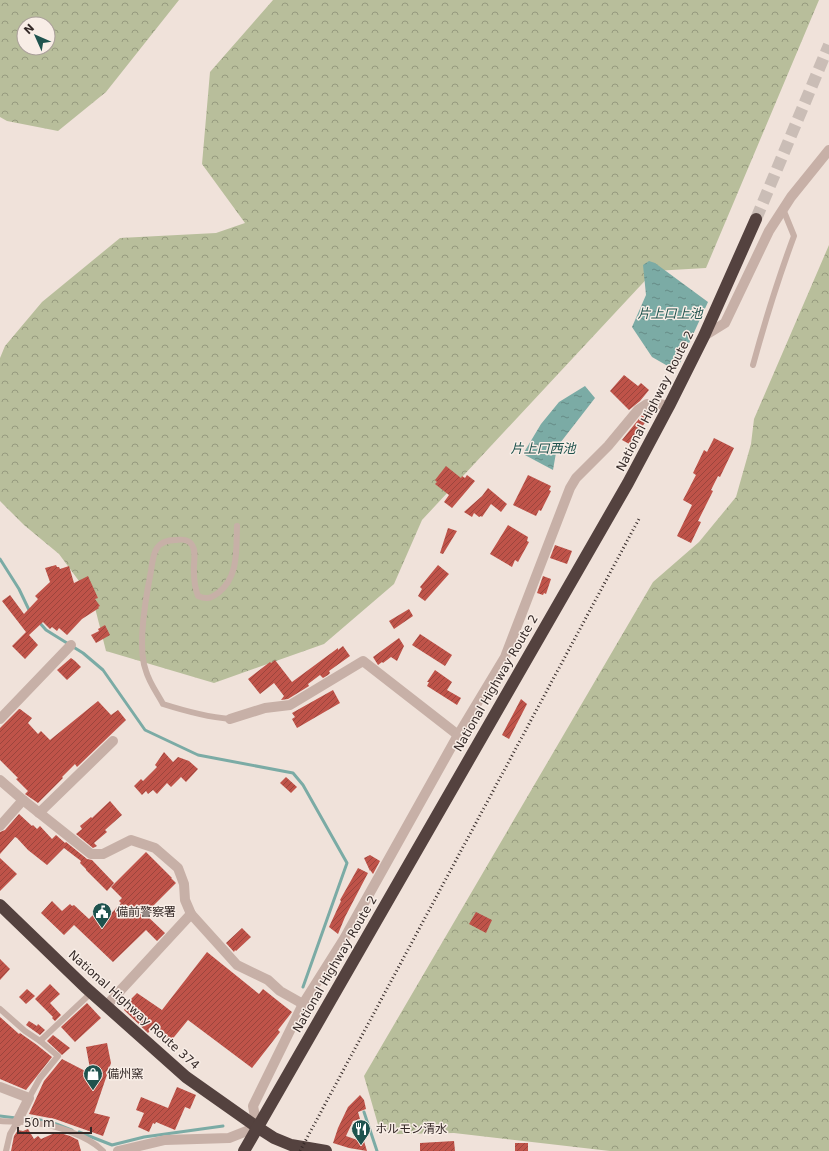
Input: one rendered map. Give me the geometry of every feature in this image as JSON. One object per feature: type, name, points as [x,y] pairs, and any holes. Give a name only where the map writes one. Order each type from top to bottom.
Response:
[{"type":"highway","name":"National Highway Route 2","points":[[244,1151],[448,793],[603,527],[669,406],[704,336],[756,219]]},
{"type":"highway","name":"National Highway Route 374","points":[[0,905],[91,993],[186,1077],[257,1127],[290,1145],[326,1151]]},
{"type":"street","points":[[704,336],[725,323],[769,231],[791,197],[829,150]]},
{"type":"street","points":[[118,1151],[165,1140],[229,1138],[257,1127],[253,1106],[303,1004],[344,939],[458,735],[505,657],[566,497],[576,478],[608,446],[638,410],[647,404],[669,406]]},
{"type":"street","points":[[0,719],[71,645]]},
{"type":"street","points":[[230,719],[265,708],[290,705],[364,661],[458,735]]},
{"type":"street","points":[[39,813],[113,741]]},
{"type":"street","points":[[0,780],[91,854],[103,854],[131,840],[155,848],[178,868],[184,884],[185,900],[191,914],[237,965],[268,980],[280,991],[303,1004]]},
{"type":"street","points":[[0,826],[23,800]]},
{"type":"street","points":[[106,1006],[191,914]]},
{"type":"street","points":[[0,1087],[29,1098],[18,1119]]},
{"type":"lane","points":[[753,365],[776,284],[794,236],[783,208]]},
{"type":"lane","points":[[230,719],[212,718],[163,704],[145,671],[143,626],[146,598],[157,548],[163,542],[173,540],[183,539],[192,544],[194,549],[195,589],[198,596],[210,598],[220,592],[232,576],[236,560],[237,526]]},
{"type":"lane","points":[[40,1041],[91,993]]},
{"type":"lane","points":[[0,1009],[25,1031],[58,1056],[40,1078],[29,1098]]},
{"type":"lane","points":[[6,1151],[10,1134],[18,1119]]},
{"type":"lane","points":[[0,1121],[18,1119],[65,1130],[96,1144],[103,1151]]},
{"type":"green space","points":[[0,0],[179,0],[106,92],[58,131],[7,121],[0,117]]},
{"type":"green space","points":[[273,0],[819,0],[706,268],[654,271],[422,520],[394,584],[324,644],[214,683],[106,651],[93,600],[59,554],[24,525],[0,501],[0,358],[5,346],[42,302],[120,238],[216,233],[245,223],[202,164],[210,72]]},
{"type":"green space","points":[[829,245],[829,1151],[610,1151],[454,1133],[397,1134],[379,1128],[364,1076],[653,582],[699,542],[736,497],[751,444],[754,419]]},
{"type":"water","name":"片上口上池","points":[[649,261],[655,263],[708,302],[679,365],[673,369],[652,357],[632,327],[646,295],[643,265]]},
{"type":"water","name":"片上口西池","points":[[585,386],[595,398],[557,447],[553,470],[523,454],[541,424],[559,402]]},
{"type":"building","points":[[624,375],[638,386],[641,383],[649,390],[640,401],[629,410],[610,391]]},
{"type":"building","points":[[649,410],[652,411],[652,413],[636,435],[637,436],[631,445],[622,440],[642,415]]},
{"type":"building","points":[[714,438],[734,448],[720,477],[718,476],[711,490],[713,491],[698,521],[701,522],[691,543],[677,536],[692,505],[683,500],[696,475],[693,473],[704,450],[707,452]]},
{"type":"building","points":[[446,466],[461,478],[462,476],[465,478],[467,475],[475,481],[452,508],[444,502],[449,495],[435,484],[437,482],[435,480]]},
{"type":"building","points":[[528,475],[551,486],[549,490],[551,491],[541,511],[539,510],[536,516],[513,505]]},
{"type":"building","points":[[488,488],[507,504],[501,512],[491,504],[482,517],[479,517],[474,513],[472,517],[464,512],[482,496]]},
{"type":"building","points":[[508,525],[528,537],[527,541],[529,542],[518,562],[515,560],[512,567],[490,554]]},
{"type":"building","points":[[448,528],[457,531],[443,554],[440,553]]},
{"type":"building","points":[[555,545],[572,551],[567,564],[550,558]]},
{"type":"building","points":[[56,565],[60,569],[69,566],[74,583],[88,576],[98,598],[95,599],[100,606],[82,619],[67,635],[59,628],[57,631],[52,627],[50,629],[43,622],[29,635],[38,645],[25,659],[12,646],[26,632],[2,601],[10,595],[24,614],[38,599],[35,596],[50,582],[45,568]]},
{"type":"building","points":[[438,565],[449,574],[425,601],[418,596],[422,589],[420,587]]},
{"type":"building","points":[[543,576],[551,579],[546,594],[544,593],[543,595],[537,593]]},
{"type":"building","points":[[409,609],[413,616],[394,629],[389,621]]},
{"type":"building","points":[[105,625],[110,635],[96,643],[91,635],[99,631],[98,629]]},
{"type":"building","points":[[420,634],[452,655],[445,666],[412,645]]},
{"type":"building","points":[[399,638],[404,646],[397,661],[391,657],[378,665],[373,657]]},
{"type":"building","points":[[343,646],[350,656],[329,671],[330,673],[328,675],[323,678],[320,675],[308,684],[309,686],[288,699],[281,700],[284,696],[274,683],[260,694],[248,679],[270,662],[271,663],[275,660],[292,682],[338,648],[338,650]]},
{"type":"building","points":[[71,658],[81,667],[67,680],[57,670]]},
{"type":"building","points":[[435,670],[452,682],[447,690],[461,698],[457,705],[427,686],[429,682],[427,682]]},
{"type":"building","points":[[333,690],[340,703],[297,728],[292,719],[295,717],[292,713]]},
{"type":"building","points":[[521,699],[527,704],[509,739],[502,735]]},
{"type":"building","points":[[98,701],[111,715],[118,710],[126,720],[77,767],[75,764],[38,803],[25,794],[28,791],[16,779],[18,778],[0,760],[0,728],[20,709],[32,718],[28,723],[38,734],[41,731],[50,740]]},
{"type":"building","points":[[164,752],[173,762],[178,757],[189,761],[198,769],[186,782],[181,777],[171,787],[167,783],[157,794],[153,790],[148,794],[146,791],[142,795],[134,786],[141,779],[143,781],[157,767],[155,765]]},
{"type":"building","points":[[286,777],[297,787],[291,793],[280,783]]},
{"type":"building","points":[[110,801],[122,815],[105,830],[107,832],[94,843],[97,846],[93,848],[76,834],[82,829],[80,826],[91,817],[92,818]]},
{"type":"building","points":[[19,814],[37,829],[40,826],[52,839],[56,835],[87,859],[92,860],[114,883],[107,891],[86,870],[80,863],[81,861],[64,848],[47,865],[28,850],[15,837],[0,854],[0,832],[5,830]]},
{"type":"building","points":[[146,852],[176,883],[145,914],[165,933],[157,941],[146,930],[113,962],[74,925],[64,935],[41,913],[52,901],[62,911],[70,904],[72,906],[74,905],[89,919],[93,915],[102,923],[121,903],[119,901],[122,898],[111,887]]},
{"type":"building","points":[[370,855],[380,861],[373,874],[364,858]]},
{"type":"building","points":[[0,858],[17,874],[0,891]]},
{"type":"building","points":[[358,868],[368,873],[345,917],[338,934],[329,927],[341,901],[340,900]]},
{"type":"building","points":[[476,912],[492,920],[486,933],[469,924]]},
{"type":"building","points":[[242,928],[251,937],[234,952],[226,943]]},
{"type":"building","points":[[207,952],[259,994],[263,989],[292,1012],[278,1030],[280,1032],[252,1068],[188,1020],[170,1042],[155,1025],[148,1033],[124,1010],[130,1003],[128,1002],[137,993],[162,1010]]},
{"type":"building","points":[[0,959],[10,969],[0,980]]},
{"type":"building","points":[[50,984],[60,994],[50,1003],[61,1015],[55,1021],[52,1018],[53,1017],[35,999]]},
{"type":"building","points":[[27,989],[35,996],[26,1004],[19,997]]},
{"type":"building","points":[[87,1003],[101,1018],[75,1042],[61,1027]]},
{"type":"building","points":[[0,1017],[19,1034],[20,1033],[52,1057],[26,1090],[0,1079]]},
{"type":"building","points":[[29,1021],[37,1026],[38,1024],[45,1030],[40,1035],[26,1025]]},
{"type":"building","points":[[53,1035],[70,1048],[62,1055],[47,1041]]},
{"type":"building","points":[[107,1043],[111,1063],[94,1113],[110,1117],[103,1136],[55,1119],[29,1114],[44,1081],[62,1059],[91,1074],[86,1047]]},
{"type":"building","points":[[177,1087],[196,1095],[190,1109],[185,1107],[175,1130],[156,1122],[155,1124],[153,1123],[149,1132],[138,1127],[144,1113],[136,1110],[141,1097],[168,1108]]},
{"type":"building","points":[[360,1095],[364,1100],[366,1109],[358,1112],[360,1119],[353,1121],[346,1136],[360,1141],[363,1138],[367,1151],[349,1148],[333,1143],[348,1107]]},
{"type":"building","points":[[28,1129],[34,1139],[38,1136],[41,1139],[57,1132],[70,1136],[78,1140],[81,1151],[11,1151],[14,1136],[18,1130],[23,1131]]},
{"type":"building","points":[[454,1141],[455,1151],[420,1151],[420,1143]]},
{"type":"building","points":[[515,1143],[528,1143],[528,1151],[515,1151]]},
{"type":"waterway","points":[[0,559],[19,589],[30,612]]},
{"type":"waterway","points":[[39,622],[46,630],[83,653],[103,670],[145,730],[198,755],[293,773],[303,785],[347,863],[303,987]]},
{"type":"waterway","points":[[364,1112],[377,1151]]},
{"type":"waterway","points":[[0,1116],[16,1118]]},
{"type":"waterway","points":[[22,1118],[47,1121],[72,1130]]},
{"type":"waterway","points":[[79,1132],[112,1145],[144,1137],[223,1126]]},
{"type":"tunnel","points":[[756,219],[829,45]]},
{"type":"railway","points":[[300,1151],[640,517]]},
{"type":"place","name":"備前警察署","points":[[102,929]]},
{"type":"place","name":"備州窯","points":[[93,1091]]},
{"type":"place","name":"ホルモン清水","points":[[361,1146]]}]
